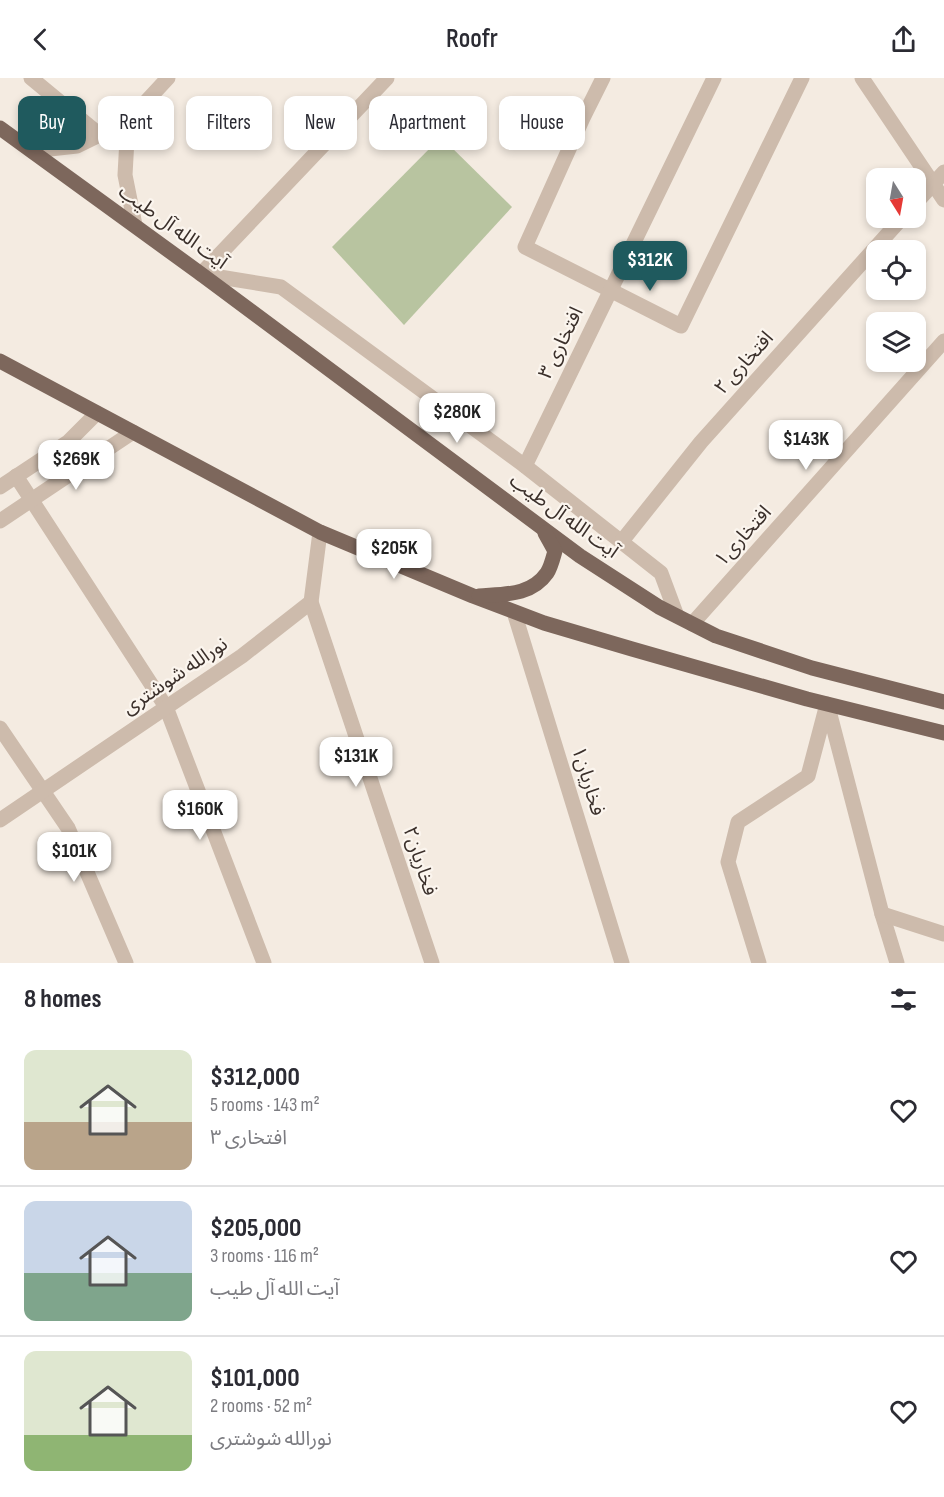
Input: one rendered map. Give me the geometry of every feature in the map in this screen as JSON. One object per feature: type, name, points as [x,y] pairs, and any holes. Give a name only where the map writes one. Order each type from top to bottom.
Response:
[{"type":"main road","name":"آیت الله آل طیب","points":[[0,128],[135,225],[580,556],[659,607],[716,636],[813,668],[944,702]]},
{"type":"main road","points":[[0,361],[320,531],[472,596],[588,636],[827,704],[944,733]]},
{"type":"main road","points":[[472,596],[507,594],[531,589],[548,573],[555,551],[541,527]]},
{"type":"street","points":[[31,78],[98,133]]},
{"type":"street","points":[[151,96],[168,78]]},
{"type":"street","points":[[201,274],[387,78]]},
{"type":"street","points":[[603,78],[525,247],[681,326],[802,78]]},
{"type":"street","name":"افتخاری ۳","points":[[525,466],[714,78]]},
{"type":"street","points":[[862,78],[944,200]]},
{"type":"street","points":[[32,151],[77,146],[98,136]]},
{"type":"street","points":[[126,150],[125,175],[135,225]]},
{"type":"street","points":[[926,192],[944,171]]},
{"type":"street","name":"افتخاری ۲","points":[[622,541],[701,442],[893,228]]},
{"type":"street","points":[[201,274],[281,287],[525,466],[661,573],[677,616]]},
{"type":"street","name":"افتخاری۱","points":[[692,624],[944,341]]},
{"type":"street","points":[[0,487],[68,442],[97,413]]},
{"type":"street","points":[[0,521],[134,432]]},
{"type":"street","points":[[16,476],[166,707],[264,963]]},
{"type":"street","points":[[311,602],[320,531]]},
{"type":"street","name":"نورالله شوشتری","points":[[0,820],[242,656],[311,602]]},
{"type":"street","name":"فخاریان۲","points":[[311,602],[432,963]]},
{"type":"street","name":"فخاریان۱","points":[[514,612],[622,963]]},
{"type":"street","points":[[827,704],[897,963]]},
{"type":"street","points":[[759,963],[728,862],[738,822],[808,776],[827,704]]},
{"type":"street","points":[[0,728],[68,828],[126,963]]},
{"type":"street","points":[[882,914],[944,934]]},
{"type":"green space","points":[[428,150],[454,150],[512,207],[404,325],[332,247]]}]
